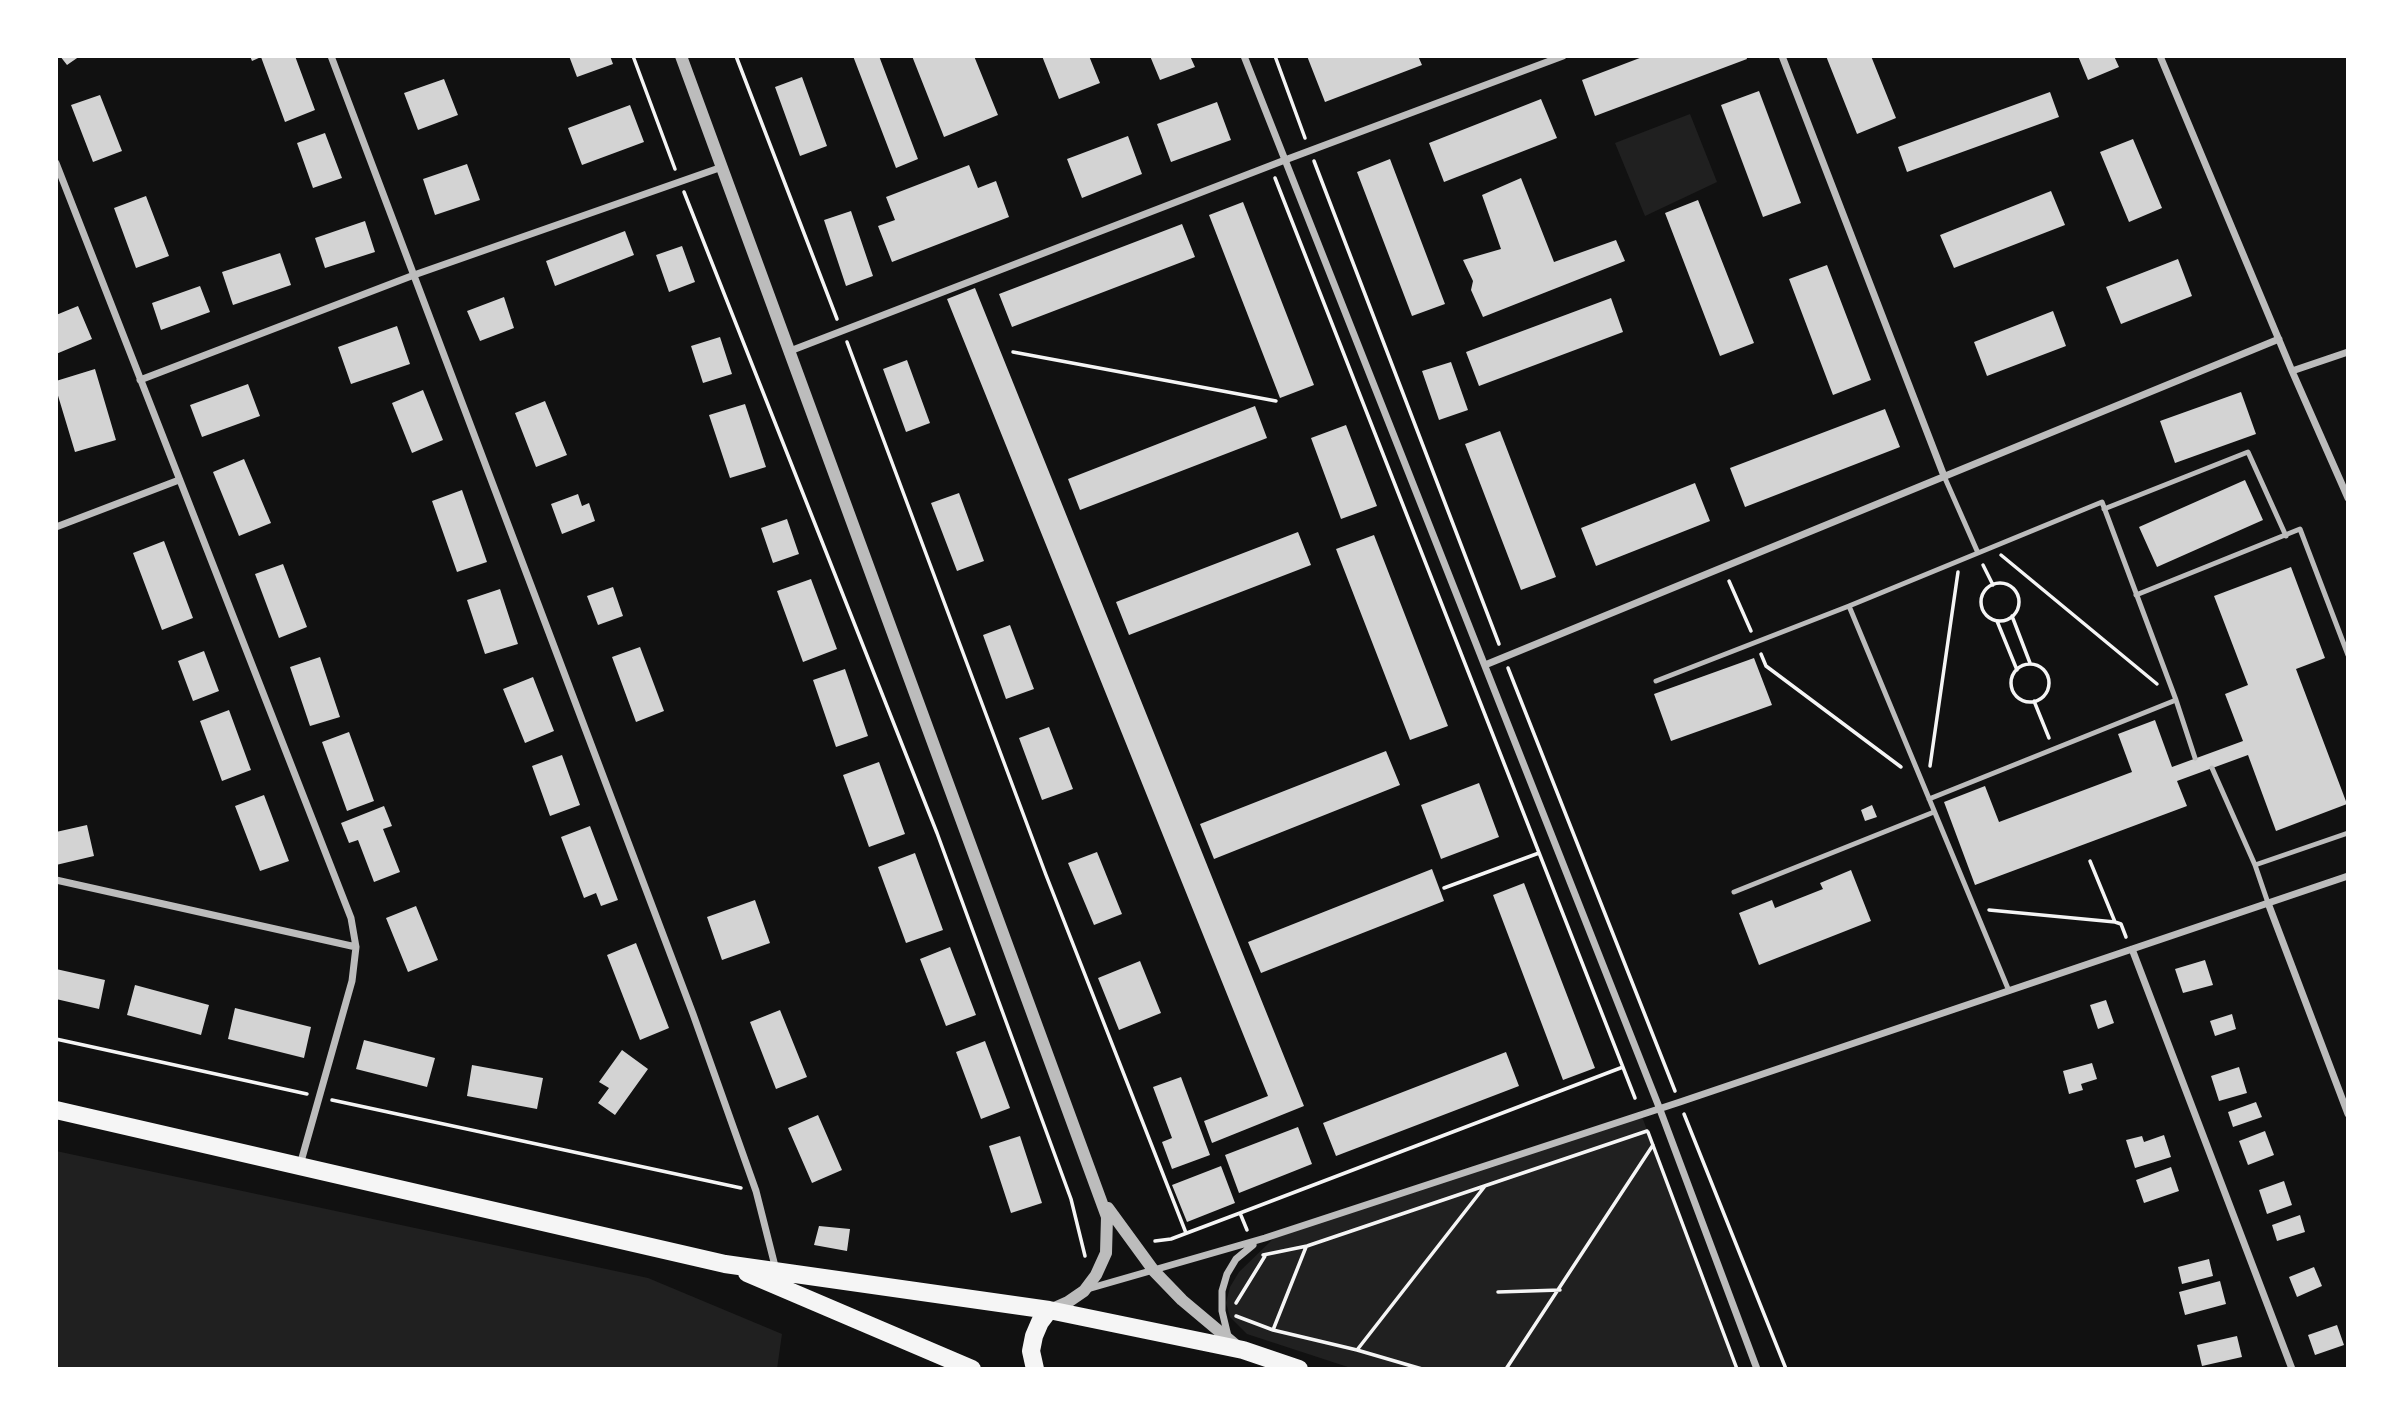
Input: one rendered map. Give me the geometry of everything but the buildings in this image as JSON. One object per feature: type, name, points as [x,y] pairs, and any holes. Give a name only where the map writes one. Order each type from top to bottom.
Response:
[{"type":"highway","points":[[56,1110],[725,1264],[1049,1310],[1236,1345],[1299,1369]]},
{"type":"highway","points":[[725,1264],[972,1369]]},
{"type":"highway","points":[[1035,1369],[1031,1351],[1034,1336],[1049,1310]]},
{"type":"highway","points":[[1236,1345],[1254,1369]]},
{"type":"street","points":[[331,56],[693,1014],[756,1191],[776,1271]]},
{"type":"street","points":[[681,56],[1107,1217],[1106,1253],[1096,1275],[1084,1290],[1068,1303],[1049,1310]]},
{"type":"street","points":[[1244,56],[1659,1107],[1757,1369]]},
{"type":"street","points":[[790,351],[1563,56]]},
{"type":"street","points":[[1782,56],[1944,476]]},
{"type":"street","points":[[2160,56],[2292,372],[2348,498]]},
{"type":"street","points":[[56,163],[351,918],[356,947],[352,981],[300,1166]]},
{"type":"street","points":[[140,380],[414,275],[722,167]]},
{"type":"street","points":[[1485,665],[2279,339]]},
{"type":"street","points":[[2292,372],[2348,352]]},
{"type":"street","points":[[56,527],[180,480]]},
{"type":"street","points":[[1084,1290],[1251,1244],[2348,876]]},
{"type":"street","points":[[56,880],[356,947]]},
{"type":"street","points":[[2268,904],[2348,1114]]},
{"type":"street","points":[[2132,949],[2292,1369]]},
{"type":"street","points":[[1094,1184],[1112,1215],[1154,1271],[1182,1300],[1236,1345]]},
{"type":"street","points":[[1236,1345],[1222,1311],[1222,1291],[1227,1274],[1236,1259],[1251,1244]]},
{"type":"lane","points":[[2104,509],[2248,452],[2286,536]]},
{"type":"lane","points":[[1944,476],[1978,553]]},
{"type":"lane","points":[[1656,681],[1849,606],[2102,502],[2195,758]]},
{"type":"lane","points":[[2136,595],[2300,530],[2348,655]]},
{"type":"lane","points":[[1849,606],[2009,991]]},
{"type":"lane","points":[[1929,799],[2176,700]]},
{"type":"lane","points":[[2212,768],[2255,865],[2268,904]]},
{"type":"lane","points":[[1734,892],[1934,812]]},
{"type":"lane","points":[[2255,865],[2348,833]]},
{"type":"path","points":[[633,56],[936,833],[1071,1199],[1085,1256]]},
{"type":"path","points":[[736,56],[859,371],[1046,875],[1186,1233]]},
{"type":"path","points":[[1275,56],[1504,657],[1786,1369]]},
{"type":"path","points":[[1271,166],[1635,1098]]},
{"type":"path","points":[[1013,352],[1276,401]]},
{"type":"path","points":[[1991,547],[2176,700]]},
{"type":"path","points":[[1978,553],[1993,585]]},
{"type":"path","points":[[1926,792],[1960,560]]},
{"type":"path","points":[[1729,581],[1766,666],[1922,782]]},
{"type":"path","points":[[1997,621],[2012,616],[2018,606],[2017,594],[2005,584],[1993,585],[1987,589],[1981,601],[1985,614],[1997,621],[2017,670]]},
{"type":"path","points":[[2012,616],[2031,664],[2045,671],[2049,681],[2047,692],[2034,701],[2021,699],[2015,694],[2011,682],[2017,670],[2031,664]]},
{"type":"path","points":[[2034,701],[2053,749]]},
{"type":"path","points":[[1444,888],[1539,853]]},
{"type":"path","points":[[2090,861],[2115,922]]},
{"type":"path","points":[[1973,908],[2115,922],[2121,924],[2132,949]]},
{"type":"path","points":[[56,1039],[756,1191]]},
{"type":"path","points":[[1154,1241],[1171,1239],[1623,1067]]},
{"type":"path","points":[[1641,1114],[1737,1369]]},
{"type":"path","points":[[1240,1213],[1255,1256],[1307,1246],[1647,1131]]},
{"type":"path","points":[[1506,1369],[1653,1145]]},
{"type":"path","points":[[1357,1350],[1486,1185]]},
{"type":"path","points":[[1273,1330],[1307,1246]]},
{"type":"path","points":[[1266,1254],[1229,1313],[1273,1330],[1422,1369]]},
{"type":"path","points":[[1498,1292],[1560,1290]]},
{"type":"shaded area","points":[[1690,114],[1717,182],[1645,216],[1615,143]]},
{"type":"shaded area","points":[[1641,1114],[1737,1369],[1354,1369],[1247,1334],[1230,1317],[1226,1303],[1230,1287],[1239,1272],[1275,1237]]},
{"type":"shaded area","points":[[56,1151],[648,1278],[782,1334],[777,1369],[56,1369]]}]
